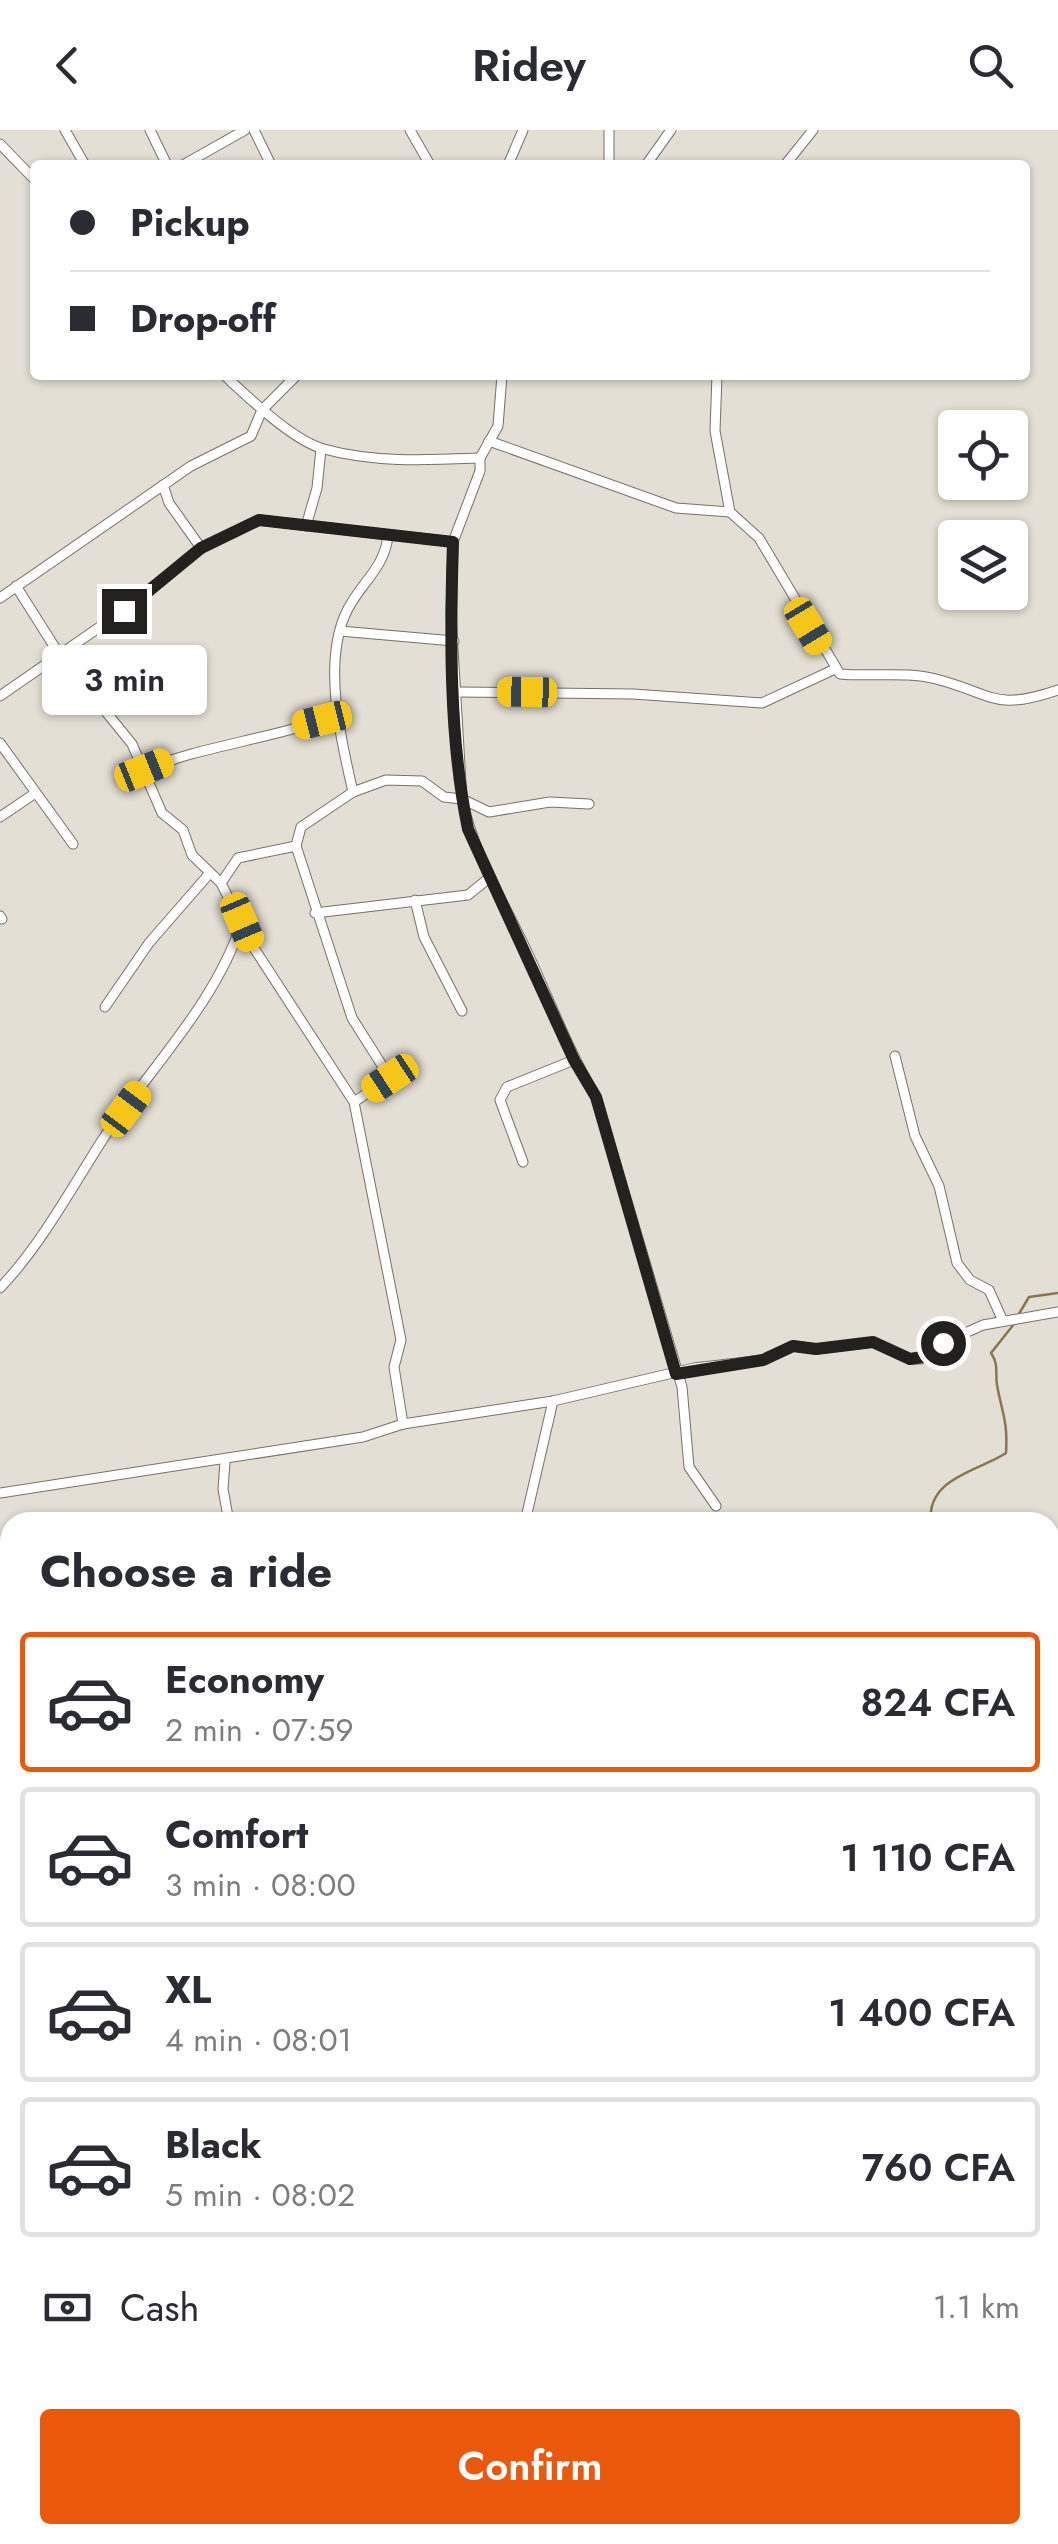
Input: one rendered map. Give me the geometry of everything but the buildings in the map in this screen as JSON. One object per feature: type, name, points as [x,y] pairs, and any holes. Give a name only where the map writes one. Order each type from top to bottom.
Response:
[{"type":"street","points":[[65,130],[83,160]]},
{"type":"street","points":[[150,130],[165,160]]},
{"type":"street","points":[[192,160],[245,130]]},
{"type":"street","points":[[254,130],[269,160]]},
{"type":"street","points":[[410,130],[427,160]]},
{"type":"street","points":[[510,160],[523,130]]},
{"type":"street","points":[[608,130],[610,160]]},
{"type":"street","points":[[650,160],[672,130]]},
{"type":"street","points":[[789,160],[813,130]]},
{"type":"street","points":[[0,144],[30,175]]},
{"type":"street","points":[[229,380],[262,410],[320,449],[406,460],[480,458]]},
{"type":"street","points":[[0,598],[163,485],[251,436],[262,410],[292,380]]},
{"type":"street","points":[[502,380],[498,426],[480,458],[480,471],[453,542],[462,799],[468,829],[489,878],[574,1060],[596,1097],[682,1387],[690,1467],[716,1506]]},
{"type":"street","points":[[717,380],[714,431],[730,512],[759,538],[840,674],[933,678],[988,700],[1010,703],[1058,690]]},
{"type":"street","points":[[489,442],[676,508],[730,512]]},
{"type":"street","points":[[306,526],[317,488],[320,449]]},
{"type":"street","points":[[163,485],[170,504],[201,548]]},
{"type":"street","points":[[0,696],[140,599],[201,548],[259,520],[453,542]]},
{"type":"street","points":[[353,792],[334,661],[340,631],[355,597],[382,562],[388,535]]},
{"type":"street","points":[[16,586],[59,654],[132,744],[162,813],[184,830],[192,855],[220,883],[252,945],[354,1102],[401,1340],[394,1367],[403,1424]]},
{"type":"street","points":[[340,631],[454,641]]},
{"type":"street","points":[[456,692],[633,694],[762,703],[835,669]]},
{"type":"street","points":[[144,770],[184,753],[246,743],[340,713]]},
{"type":"street","points":[[0,743],[73,844]]},
{"type":"street","points":[[354,1102],[390,1078],[352,1018],[314,912],[296,846],[301,827],[353,792],[386,780],[422,781],[444,797],[462,799],[489,812],[550,802],[589,804]]},
{"type":"street","points":[[0,817],[34,794]]},
{"type":"street","points":[[220,883],[238,858],[296,846]]},
{"type":"street","points":[[106,1008],[150,943],[209,874]]},
{"type":"street","points":[[314,912],[468,895],[489,878]]},
{"type":"street","points":[[414,900],[424,937],[462,1010]]},
{"type":"street","points":[[0,1288],[27,1258],[102,1141],[209,993],[232,952],[242,922]]},
{"type":"street","points":[[895,1056],[916,1136],[939,1186],[957,1263],[970,1280],[989,1290],[1002,1319]]},
{"type":"street","points":[[523,1162],[500,1100],[507,1087],[574,1060]]},
{"type":"street","points":[[0,1493],[225,1462],[363,1437],[403,1424],[553,1401],[763,1360],[797,1346],[816,1349],[873,1342],[910,1359],[921,1358],[960,1333],[1002,1319],[1058,1312]]},
{"type":"street","points":[[527,1512],[553,1401]]},
{"type":"street","points":[[225,1462],[228,1512]]},
{"type":"waterway","points":[[1017,1317],[1029,1297],[1058,1293]]},
{"type":"waterway","points":[[932,1512],[937,1495],[945,1486],[1006,1453],[1005,1425],[991,1353],[1014,1324]]},
{"type":"route","points":[[124,611],[201,548],[259,520],[453,542],[450,615],[462,799],[468,829],[574,1060],[596,1097],[676,1374],[694,1368],[763,1360],[793,1346],[816,1349],[873,1342],[910,1359],[929,1356],[943,1343]]}]
